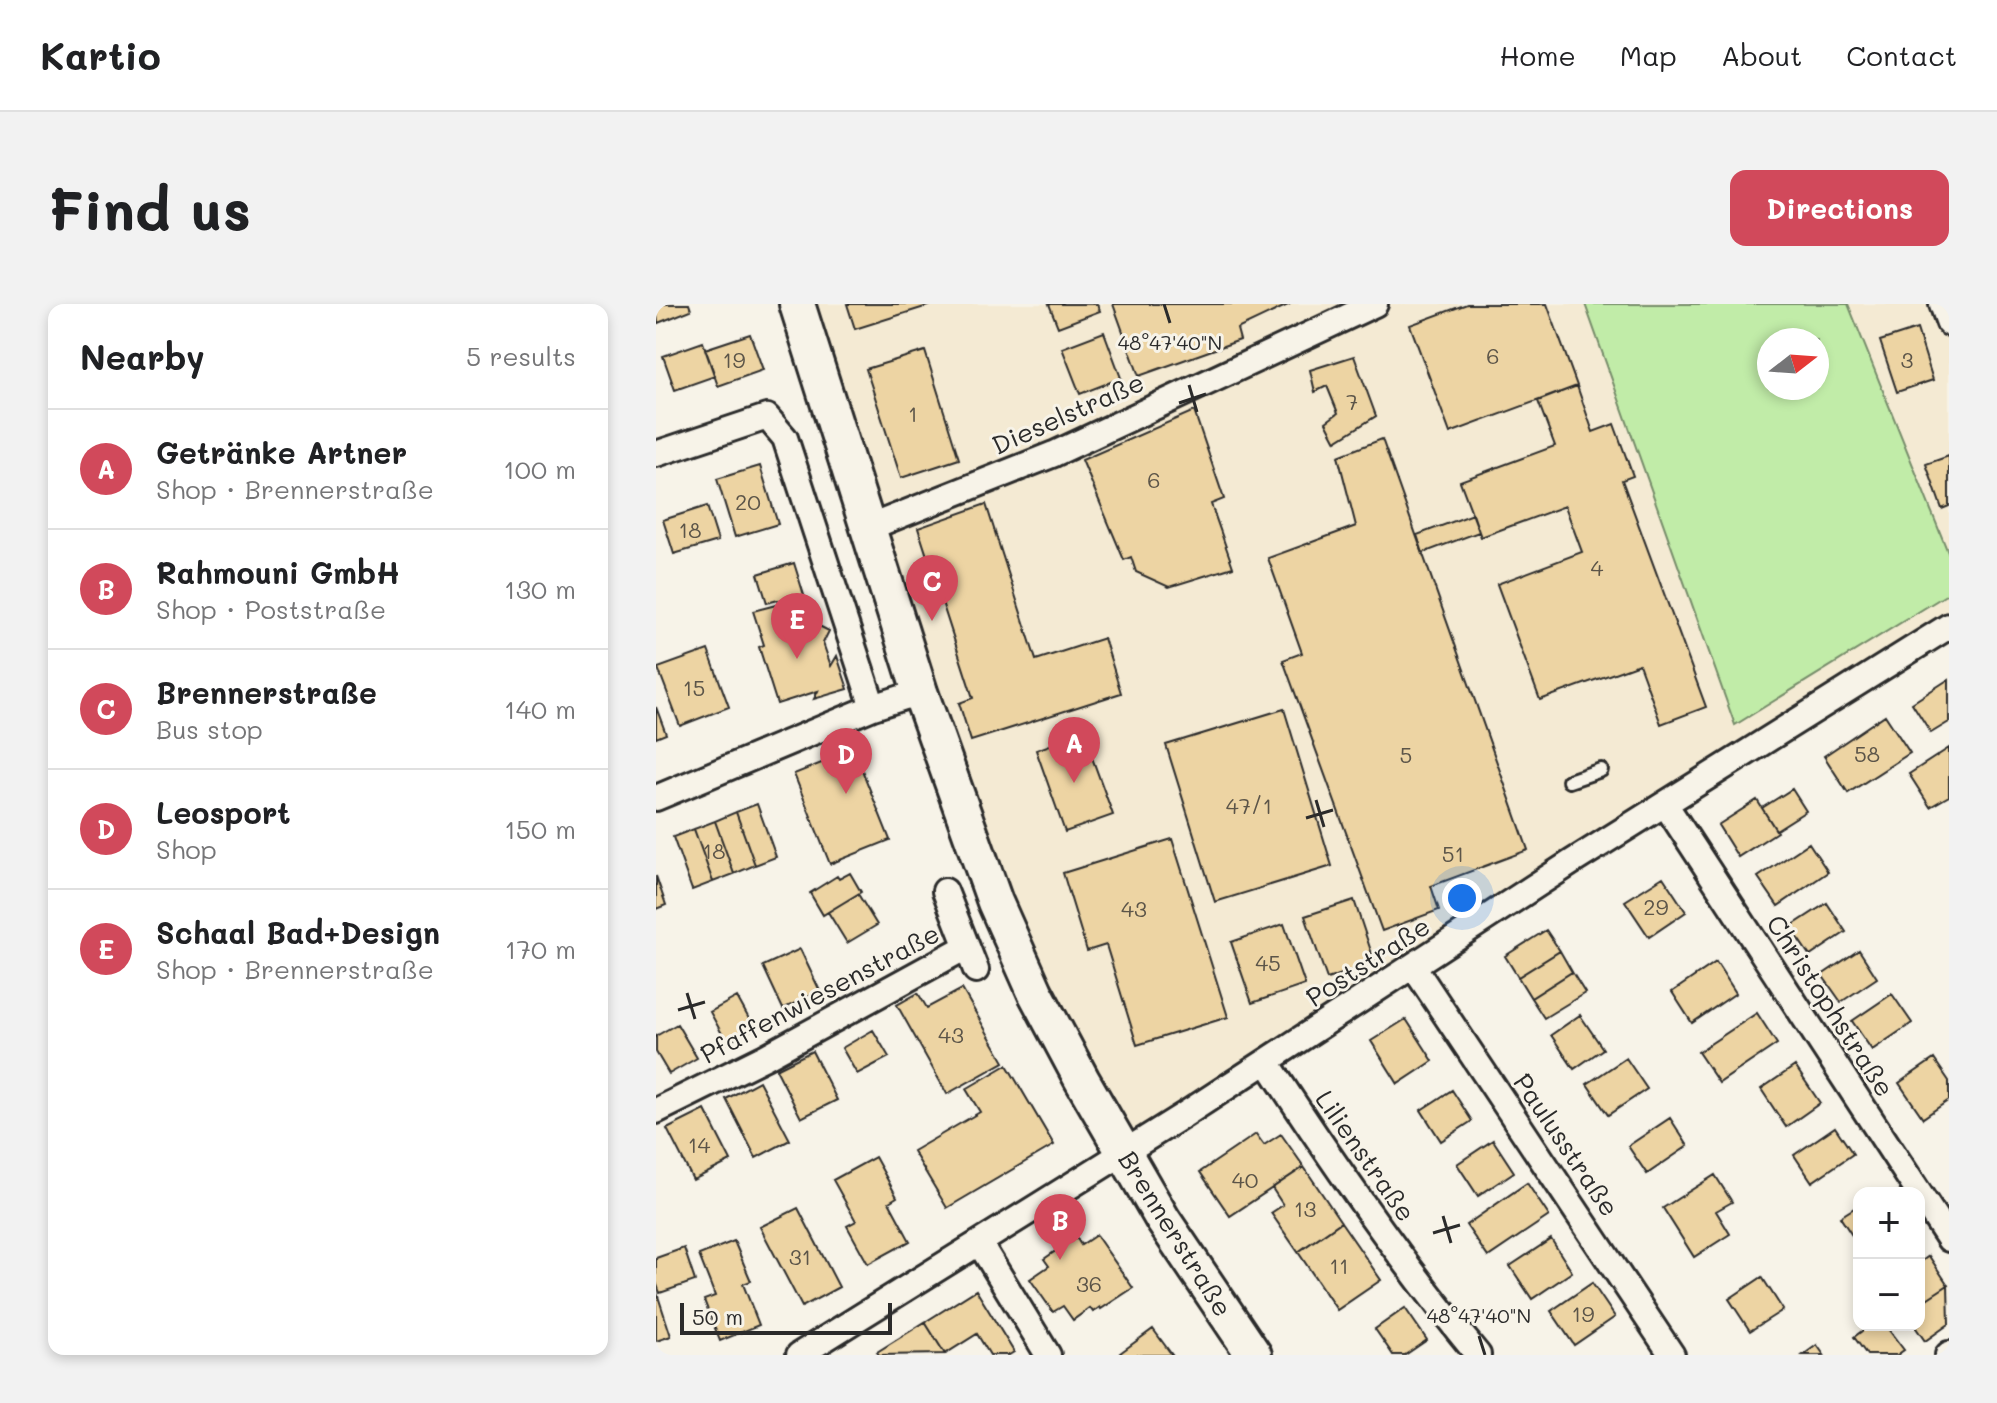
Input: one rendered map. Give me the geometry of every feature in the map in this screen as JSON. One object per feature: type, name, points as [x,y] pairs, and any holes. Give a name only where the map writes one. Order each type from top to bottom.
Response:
[{"type":"main road","name":"Brennerstraße","points":[[797,304],[920,692],[995,902],[1035,992],[1123,1153],[1163,1220],[1254,1355]]},
{"type":"street","points":[[1942,304],[1949,323]]},
{"type":"street","name":"Dieselstraße","points":[[868,528],[1054,454],[1368,305]]},
{"type":"street","points":[[658,446],[767,417],[785,438],[873,707]]},
{"type":"street","name":"Poststraße","points":[[799,1355],[980,1244],[1665,804],[1949,626]]},
{"type":"street","points":[[656,798],[873,707],[920,692]]},
{"type":"street","name":"Christophstraße","points":[[1665,804],[1949,1239]]},
{"type":"street","name":"Pfaffenwiesenstraße","points":[[945,891],[976,970]]},
{"type":"street","name":"Pfaffenwiesenstraße","points":[[656,1111],[765,1057],[966,947]]},
{"type":"street","name":"Paulusstraße","points":[[1413,966],[1672,1355]]},
{"type":"street","name":"Lilienstraße","points":[[1267,1062],[1414,1277],[1478,1355]]},
{"type":"street","points":[[980,1244],[1048,1355]]},
{"type":"lane","points":[[1569,781],[1601,770]]},
{"type":"shaded area","points":[[797,304],[1949,304],[1949,626],[1123,1153],[1035,992]]},
{"type":"green space","points":[[1585,304],[1848,304],[1949,555],[1949,593],[1735,725]]},
{"type":"building","points":[[656,304],[689,304],[691,310],[658,323]]},
{"type":"building","points":[[847,304],[931,304],[931,305],[855,329]]},
{"type":"building","points":[[1049,304],[1097,304],[1100,311],[1058,327]]},
{"type":"building","points":[[1113,304],[1290,304],[1237,329],[1240,340],[1139,376]]},
{"type":"building","points":[[1467,304],[1547,304],[1577,386],[1450,433],[1410,325]]},
{"type":"building","points":[[1917,329],[1933,380],[1897,392],[1880,341]]},
{"type":"building","points":[[1104,332],[1121,378],[1080,394],[1062,348]]},
{"type":"building","points":[[750,334],[763,370],[718,386],[705,349]]},
{"type":"building","points":[[703,342],[715,376],[675,390],[663,356]]},
{"type":"building","points":[[925,351],[959,459],[901,478],[866,369]]},
{"type":"building","points":[[1354,356],[1376,416],[1336,441],[1326,422],[1338,413],[1327,386],[1315,392],[1310,370]]},
{"type":"building","points":[[1577,386],[1593,432],[1614,424],[1633,476],[1622,480],[1706,707],[1661,724],[1639,664],[1540,700],[1497,584],[1582,552],[1565,506],[1481,537],[1460,481],[1555,446],[1538,401]]},
{"type":"building","points":[[1194,411],[1224,499],[1211,504],[1233,567],[1169,587],[1136,572],[1131,557],[1124,560],[1082,460]]},
{"type":"building","points":[[1382,439],[1528,850],[1431,886],[1439,910],[1382,931],[1283,660],[1302,653],[1268,558],[1356,526],[1338,456]]},
{"type":"building","points":[[1949,456],[1949,506],[1942,509],[1926,464]]},
{"type":"building","points":[[760,466],[778,524],[735,537],[717,479]]},
{"type":"building","points":[[986,504],[1036,660],[1104,638],[1121,693],[971,741],[959,703],[973,698],[918,528]]},
{"type":"building","points":[[707,506],[718,541],[674,554],[663,520]]},
{"type":"building","points":[[1473,514],[1479,532],[1423,553],[1417,535]]},
{"type":"building","points":[[794,563],[808,608],[783,615],[778,600],[767,603],[758,574]]},
{"type":"building","points":[[776,605],[780,617],[811,607],[817,625],[829,631],[823,643],[831,666],[837,656],[848,689],[814,699],[818,691],[777,704],[759,647],[764,645],[753,611]]},
{"type":"building","points":[[708,650],[729,707],[680,726],[658,668]]},
{"type":"building","points":[[1949,679],[1949,722],[1931,733],[1912,703]]},
{"type":"building","points":[[656,707],[666,734],[656,738]]},
{"type":"building","points":[[1284,709],[1332,866],[1215,902],[1166,745]]},
{"type":"building","points":[[1885,715],[1910,753],[1848,793],[1824,756]]},
{"type":"building","points":[[1083,733],[1113,815],[1065,832],[1036,750]]},
{"type":"building","points":[[1949,748],[1949,796],[1930,807],[1909,774]]},
{"type":"building","points":[[854,750],[890,840],[830,864],[794,774]]},
{"type":"building","points":[[1792,789],[1806,811],[1776,830],[1762,808]]},
{"type":"building","points":[[1757,800],[1777,832],[1738,857],[1718,825]]},
{"type":"building","points":[[757,804],[776,857],[755,865],[736,812]]},
{"type":"building","points":[[736,812],[755,865],[734,874],[715,821]]},
{"type":"building","points":[[715,821],[734,874],[713,882],[694,829]]},
{"type":"building","points":[[694,829],[713,882],[692,890],[673,837]]},
{"type":"building","points":[[1172,839],[1228,1017],[1137,1045],[1106,945],[1087,951],[1063,873]]},
{"type":"building","points":[[1809,843],[1828,872],[1778,906],[1758,877]]},
{"type":"building","points":[[850,873],[861,892],[823,915],[810,893],[837,876],[839,879]]},
{"type":"building","points":[[656,876],[666,905],[656,909]]},
{"type":"building","points":[[1663,877],[1686,912],[1649,937],[1625,901]]},
{"type":"building","points":[[858,894],[877,925],[847,943],[828,912]]},
{"type":"building","points":[[1354,900],[1375,963],[1327,979],[1305,916]]},
{"type":"building","points":[[1827,903],[1846,932],[1810,956],[1790,927]]},
{"type":"building","points":[[1284,924],[1305,985],[1252,1003],[1231,942]]},
{"type":"building","points":[[1546,930],[1560,951],[1518,977],[1505,956]]},
{"type":"building","points":[[800,949],[820,991],[783,1009],[763,966]]},
{"type":"building","points":[[1859,950],[1877,978],[1841,1002],[1822,975]]},
{"type":"building","points":[[1560,951],[1572,972],[1531,998],[1518,977]]},
{"type":"building","points":[[1716,962],[1736,993],[1692,1023],[1672,992]]},
{"type":"building","points":[[1572,972],[1585,993],[1544,1018],[1531,998]]},
{"type":"building","points":[[962,989],[1004,1062],[947,1094],[897,1005],[918,993],[927,1008]]},
{"type":"building","points":[[1892,994],[1912,1023],[1872,1050],[1852,1021]]},
{"type":"building","points":[[737,997],[754,1028],[727,1043],[710,1012]]},
{"type":"building","points":[[1757,1013],[1777,1044],[1719,1083],[1698,1052]]},
{"type":"building","points":[[1580,1015],[1603,1049],[1574,1069],[1551,1035]]},
{"type":"building","points":[[1406,1019],[1433,1061],[1398,1084],[1371,1041]]},
{"type":"building","points":[[677,1024],[697,1058],[669,1074],[656,1052],[656,1036]]},
{"type":"building","points":[[873,1030],[889,1057],[857,1074],[842,1048]]},
{"type":"building","points":[[812,1051],[837,1100],[801,1118],[776,1069]]},
{"type":"building","points":[[1626,1058],[1647,1089],[1608,1115],[1587,1084]]},
{"type":"building","points":[[1934,1059],[1949,1081],[1949,1100],[1923,1118],[1899,1083]]},
{"type":"building","points":[[1007,1065],[1054,1145],[947,1208],[913,1151],[980,1112],[966,1089]]},
{"type":"building","points":[[1795,1066],[1820,1103],[1786,1127],[1761,1089]]},
{"type":"building","points":[[759,1081],[790,1140],[756,1158],[726,1099]]},
{"type":"building","points":[[1452,1090],[1472,1121],[1441,1141],[1421,1110]]},
{"type":"building","points":[[705,1110],[731,1161],[693,1180],[667,1129]]},
{"type":"building","points":[[1670,1118],[1688,1146],[1647,1174],[1628,1146]]},
{"type":"building","points":[[1835,1127],[1853,1154],[1812,1182],[1794,1155]]},
{"type":"building","points":[[1256,1134],[1264,1145],[1281,1134],[1304,1167],[1230,1216],[1200,1172]]},
{"type":"building","points":[[1493,1140],[1514,1172],[1478,1196],[1457,1164]]},
{"type":"building","points":[[875,1157],[897,1197],[889,1202],[910,1241],[868,1264],[847,1226],[856,1221],[833,1180]]},
{"type":"building","points":[[1304,1167],[1341,1222],[1298,1252],[1271,1213],[1283,1205],[1272,1188]]},
{"type":"building","points":[[1715,1175],[1732,1202],[1716,1211],[1730,1234],[1694,1257],[1663,1208]]},
{"type":"building","points":[[1527,1183],[1549,1216],[1488,1257],[1466,1225]]},
{"type":"building","points":[[798,1208],[839,1287],[802,1307],[760,1227]]},
{"type":"building","points":[[1853,1209],[1853,1237],[1840,1217]]},
{"type":"building","points":[[1341,1222],[1381,1280],[1337,1310],[1298,1252]]},
{"type":"building","points":[[1096,1235],[1133,1288],[1101,1309],[1093,1312],[1090,1308],[1073,1320],[1063,1306],[1053,1312],[1030,1279],[1049,1266],[1044,1259],[1076,1237],[1081,1245]]},
{"type":"building","points":[[1551,1239],[1572,1272],[1532,1299],[1510,1266]]},
{"type":"building","points":[[734,1241],[751,1281],[743,1284],[759,1325],[720,1341],[704,1300],[715,1296],[699,1255]]},
{"type":"building","points":[[684,1248],[695,1281],[660,1293],[656,1282],[656,1258]]},
{"type":"building","points":[[1929,1256],[1948,1285],[1925,1300],[1925,1259]]},
{"type":"building","points":[[1762,1277],[1783,1310],[1750,1331],[1729,1299]]},
{"type":"building","points":[[1592,1283],[1615,1317],[1574,1345],[1551,1311]]},
{"type":"building","points":[[1948,1285],[1949,1324],[1925,1341],[1918,1331],[1925,1331],[1925,1300]]},
{"type":"building","points":[[656,1290],[671,1336],[656,1341]]},
{"type":"building","points":[[976,1290],[1014,1352],[1009,1355],[990,1355],[977,1334],[945,1354],[925,1322]]},
{"type":"building","points":[[1405,1308],[1427,1340],[1405,1355],[1393,1355],[1375,1329]]},
{"type":"building","points":[[925,1322],[945,1354],[879,1355],[877,1352]]},
{"type":"building","points":[[1153,1329],[1172,1355],[1120,1353]]},
{"type":"building","points":[[1862,1331],[1890,1331],[1904,1350],[1897,1355],[1867,1355],[1854,1337]]},
{"type":"building","points":[[1817,1345],[1824,1355],[1803,1355]]},
{"type":"place","name":"Brennerstraße","points":[[932,621]]},
{"type":"place","name":"Schaal Bad+Design","points":[[797,659]]},
{"type":"place","name":"Getränke Artner","points":[[1074,783]]},
{"type":"place","name":"Leosport","points":[[846,794]]},
{"type":"place","name":"Rahmouni GmbH","points":[[1060,1260]]}]
